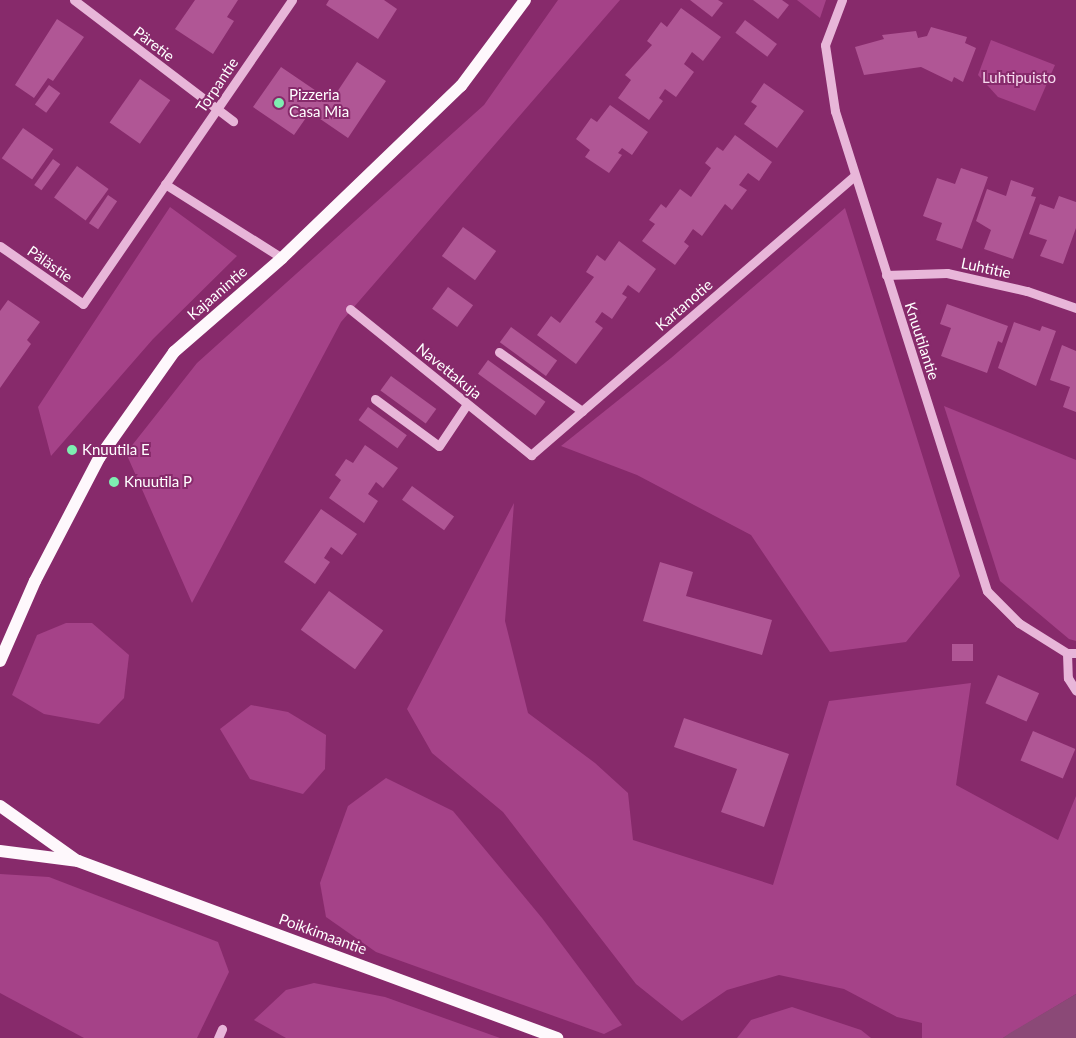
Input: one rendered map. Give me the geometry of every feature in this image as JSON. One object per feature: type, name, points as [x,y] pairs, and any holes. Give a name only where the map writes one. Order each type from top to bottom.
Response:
[{"type":"main road","name":"Kajaanintie","points":[[0,661],[35,581],[100,458],[174,352],[282,258],[461,86],[525,0]]},
{"type":"main road","name":"Poikkimaantie","points":[[0,806],[78,861]]},
{"type":"main road","name":"Poikkimaantie","points":[[0,851],[78,861],[557,1038]]},
{"type":"street","name":"Päretie","points":[[74,0],[233,121]]},
{"type":"street","name":"Torpantie","points":[[83,304],[292,0]]},
{"type":"street","name":"Knuutilantie","points":[[842,0],[825,44],[835,111],[854,176],[987,591],[1019,623],[1071,653],[1068,678],[1076,691]]},
{"type":"street","name":"Kartanotie","points":[[531,455],[854,176]]},
{"type":"street","points":[[165,184],[282,258]]},
{"type":"street","name":"Pälästie","points":[[0,246],[83,304]]},
{"type":"street","name":"Luhtitie","points":[[886,275],[947,274],[1027,291],[1076,308]]},
{"type":"street","name":"Navettakuja","points":[[350,309],[531,455]]},
{"type":"street","points":[[499,352],[582,411]]},
{"type":"street","points":[[375,399],[439,446],[467,404]]},
{"type":"street","points":[[218,1038],[222,1029]]},
{"type":"green space","points":[[558,0],[620,0],[341,322],[192,603],[126,453],[197,363],[484,105]]},
{"type":"green space","points":[[797,0],[826,0],[820,18]]},
{"type":"green space","name":"Luhtipuisto","points":[[991,40],[1055,65],[1035,111],[998,97],[978,75]]},
{"type":"green space","points":[[170,207],[237,256],[153,339],[51,456],[38,407]]},
{"type":"green space","points":[[845,208],[960,576],[906,642],[830,652],[751,535],[637,475],[561,446],[671,358]]},
{"type":"green space","points":[[944,406],[1076,460],[1076,641],[1069,639],[1000,581]]},
{"type":"green space","points":[[514,503],[505,621],[528,713],[595,763],[628,793],[633,840],[773,885],[829,701],[971,683],[956,785],[1058,840],[1076,796],[1076,994],[1003,1038],[922,1038],[922,1023],[897,1017],[844,989],[779,975],[727,990],[682,1021],[636,984],[503,812],[432,753],[407,709]]},
{"type":"green space","points":[[66,623],[92,623],[129,655],[124,698],[99,724],[44,714],[12,695],[37,635]]},
{"type":"green space","points":[[251,705],[288,712],[326,735],[325,769],[303,794],[250,779],[220,729]]},
{"type":"green space","points":[[386,778],[453,811],[542,918],[622,1025],[604,1034],[376,952],[326,917],[320,883],[348,806]]},
{"type":"green space","points":[[0,874],[49,877],[218,942],[229,972],[197,1038],[84,1038],[0,993]]},
{"type":"green space","points":[[314,983],[385,997],[500,1038],[286,1038],[254,1020],[286,990]]},
{"type":"green space","points":[[792,1007],[861,1030],[871,1038],[737,1038],[751,1020]]},
{"type":"shaded area","points":[[1076,994],[1076,1038],[1003,1038],[1010,1033]]},
{"type":"building","points":[[195,0],[238,0],[227,17],[234,21],[213,54],[175,29]]},
{"type":"building","points":[[329,0],[384,0],[397,9],[378,39],[326,5]]},
{"type":"building","points":[[690,0],[718,0],[723,3],[712,17]]},
{"type":"building","points":[[753,0],[782,0],[789,5],[778,19]]},
{"type":"building","points":[[681,8],[721,37],[703,61],[692,52],[684,64],[694,72],[676,97],[665,89],[659,98],[663,101],[649,120],[618,98],[631,80],[625,75],[652,45],[647,41],[661,22],[667,27]]},
{"type":"building","points":[[57,19],[84,37],[53,81],[48,78],[34,98],[15,85]]},
{"type":"building","points":[[745,20],[777,44],[767,57],[735,33]]},
{"type":"building","points":[[931,27],[967,37],[965,43],[976,48],[963,82],[954,77],[952,82],[921,67],[864,75],[855,47],[884,39],[882,35],[916,31],[918,38],[927,36]]},
{"type":"building","points":[[357,62],[386,81],[348,138],[310,112],[294,135],[253,107],[281,67],[331,101]]},
{"type":"building","points":[[140,79],[170,100],[140,144],[110,122]]},
{"type":"building","points":[[764,83],[804,111],[777,148],[744,124],[757,106],[751,102]]},
{"type":"building","points":[[49,85],[60,93],[46,113],[35,104]]},
{"type":"building","points":[[610,105],[648,132],[632,155],[622,148],[618,153],[622,155],[609,173],[585,157],[590,150],[576,139],[591,118],[597,122]]},
{"type":"building","points":[[23,128],[53,149],[32,180],[2,158]]},
{"type":"building","points":[[735,135],[772,162],[759,181],[748,173],[739,185],[747,190],[732,210],[725,204],[702,236],[693,229],[684,242],[689,246],[675,265],[642,241],[655,224],[649,220],[661,204],[666,208],[680,189],[691,197],[711,168],[705,163],[717,147],[723,151]]},
{"type":"building","points":[[53,159],[60,164],[41,190],[34,185]]},
{"type":"building","points":[[77,166],[109,189],[86,220],[54,198]]},
{"type":"building","points":[[961,168],[988,177],[962,249],[936,240],[942,223],[923,216],[937,178],[955,184]]},
{"type":"building","points":[[1011,180],[1034,188],[1031,196],[1036,197],[1013,259],[984,249],[991,230],[976,221],[987,189],[1006,196]]},
{"type":"building","points":[[108,195],[117,201],[98,229],[89,223]]},
{"type":"building","points":[[1059,196],[1076,202],[1076,228],[1063,264],[1040,256],[1047,240],[1029,234],[1040,204],[1054,209]]},
{"type":"building","points":[[463,227],[496,251],[475,280],[442,256]]},
{"type":"building","points":[[619,241],[656,269],[639,293],[628,285],[622,294],[627,297],[612,319],[602,312],[595,322],[603,328],[576,364],[537,335],[551,316],[560,323],[594,277],[586,272],[597,255],[605,261]]},
{"type":"building","points":[[448,287],[473,305],[457,327],[432,309]]},
{"type":"building","points":[[8,300],[40,322],[27,340],[31,344],[0,388],[0,311]]},
{"type":"building","points":[[947,304],[1008,326],[1002,343],[998,341],[987,373],[941,356],[951,328],[940,324]]},
{"type":"building","points":[[1014,322],[1040,331],[1042,326],[1056,331],[1036,386],[998,368]]},
{"type":"building","points":[[511,327],[557,361],[546,376],[500,342]]},
{"type":"building","points":[[1062,345],[1076,351],[1076,412],[1063,407],[1070,387],[1050,380]]},
{"type":"building","points":[[488,360],[545,402],[535,415],[478,374]]},
{"type":"building","points":[[391,376],[436,409],[426,423],[380,391]]},
{"type":"building","points":[[368,407],[407,435],[397,448],[359,420]]},
{"type":"building","points":[[365,445],[398,468],[383,488],[376,482],[368,494],[378,501],[364,523],[329,498],[341,480],[335,475],[346,459],[353,463]]},
{"type":"building","points":[[412,486],[454,517],[444,530],[402,500]]},
{"type":"building","points":[[321,509],[357,534],[342,555],[331,547],[324,558],[330,562],[315,584],[284,562]]},
{"type":"building","points":[[660,562],[693,572],[686,596],[772,620],[762,655],[643,621]]},
{"type":"building","points":[[329,591],[383,630],[355,669],[301,630]]},
{"type":"building","points":[[952,644],[973,644],[973,661],[952,661]]},
{"type":"building","points":[[998,675],[1039,693],[1027,722],[985,703]]},
{"type":"building","points":[[684,718],[789,754],[764,827],[721,812],[737,769],[674,747]]},
{"type":"building","points":[[1033,731],[1075,749],[1063,778],[1020,760]]},
{"type":"place","name":"Pizzeria Casa Mia","points":[[279,103]]},
{"type":"place","name":"Knuutila E","points":[[72,450]]},
{"type":"place","name":"Knuutila P","points":[[114,482]]}]
